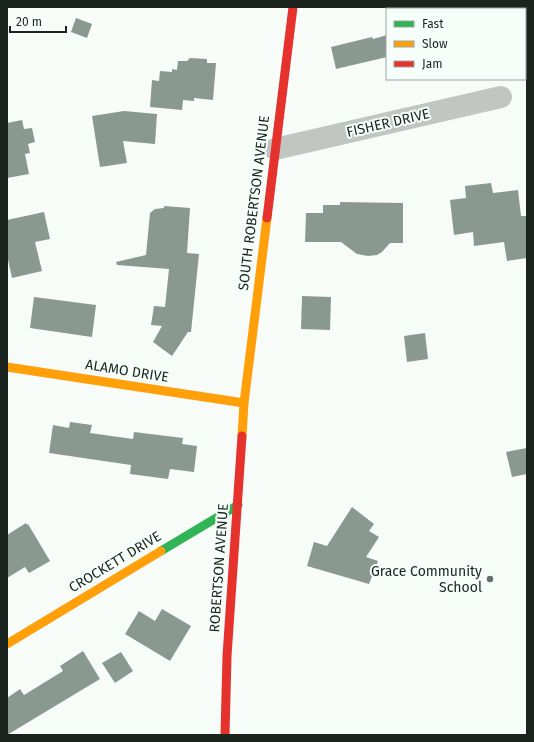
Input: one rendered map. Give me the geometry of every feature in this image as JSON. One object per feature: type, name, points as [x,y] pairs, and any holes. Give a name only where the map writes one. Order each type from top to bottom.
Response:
[{"type":"street","name":"SOUTH ROBERTSON AVENUE","points":[[244,403],[293,7]]},
{"type":"street","name":"FISHER DRIVE","points":[[275,149],[501,97]]},
{"type":"street","name":"ALAMO DRIVE","points":[[7,367],[244,403]]},
{"type":"street","name":"ROBERTSON AVENUE","points":[[225,735],[227,656],[244,403]]},
{"type":"street","name":"CROCKETT DRIVE","points":[[7,644],[238,505]]},
{"type":"building","points":[[76,18],[92,24],[87,38],[71,32]]},
{"type":"building","points":[[386,35],[386,57],[336,69],[331,47],[372,37],[373,39]]},
{"type":"building","points":[[190,58],[207,59],[207,63],[216,63],[213,100],[194,98],[194,101],[183,100],[182,110],[150,107],[152,80],[159,81],[160,71],[172,72],[172,69],[177,70],[178,61],[187,61]]},
{"type":"building","points":[[124,111],[157,114],[155,144],[123,141],[127,163],[100,167],[92,116]]},
{"type":"building","points":[[22,120],[24,129],[32,128],[35,142],[28,144],[30,153],[25,154],[29,174],[7,178],[7,123]]},
{"type":"building","points":[[491,183],[493,193],[518,190],[521,216],[526,216],[527,258],[507,261],[504,242],[474,246],[473,232],[454,235],[450,200],[466,198],[465,186]]},
{"type":"building","points":[[340,202],[403,203],[403,243],[390,243],[377,255],[368,256],[357,254],[341,242],[305,242],[306,213],[323,213],[323,205],[340,205]]},
{"type":"building","points":[[164,206],[190,208],[187,253],[199,254],[191,332],[188,332],[172,356],[153,342],[162,326],[151,325],[154,306],[165,307],[169,269],[117,265],[116,262],[146,255],[150,213],[155,209],[164,208]]},
{"type":"building","points":[[44,212],[50,239],[35,242],[42,271],[12,278],[7,255],[7,220]]},
{"type":"building","points":[[302,296],[331,297],[330,330],[301,329]]},
{"type":"building","points":[[34,297],[96,305],[92,337],[30,328]]},
{"type":"building","points":[[425,333],[428,359],[407,362],[404,336]]},
{"type":"building","points":[[70,422],[92,425],[90,433],[133,439],[134,432],[183,438],[182,444],[197,446],[194,472],[170,469],[168,479],[130,474],[131,465],[49,453],[53,425],[69,428]]},
{"type":"building","points":[[527,448],[527,474],[512,477],[506,452]]},
{"type":"building","points":[[352,507],[374,524],[369,531],[379,537],[366,557],[378,561],[369,584],[307,566],[314,542],[327,546]]},
{"type":"building","points":[[26,523],[50,561],[29,573],[25,567],[7,578],[7,535]]},
{"type":"building","points":[[162,609],[191,626],[170,661],[125,634],[139,611],[155,621]]},
{"type":"building","points":[[83,651],[100,679],[7,735],[7,698],[20,689],[24,695],[63,671],[60,666]]},
{"type":"building","points":[[121,652],[133,671],[115,683],[102,663]]},
{"type":"traffic: fast","points":[[161,551],[238,505]]},
{"type":"traffic: slow","points":[[242,436],[244,403],[267,218]]},
{"type":"traffic: slow","points":[[7,367],[244,403]]},
{"type":"traffic: slow","points":[[7,644],[161,551]]},
{"type":"traffic: jam","points":[[267,218],[293,7]]},
{"type":"traffic: jam","points":[[225,735],[227,656],[242,436]]},
{"type":"place","name":"Grace Community School","points":[[490,579]]}]
